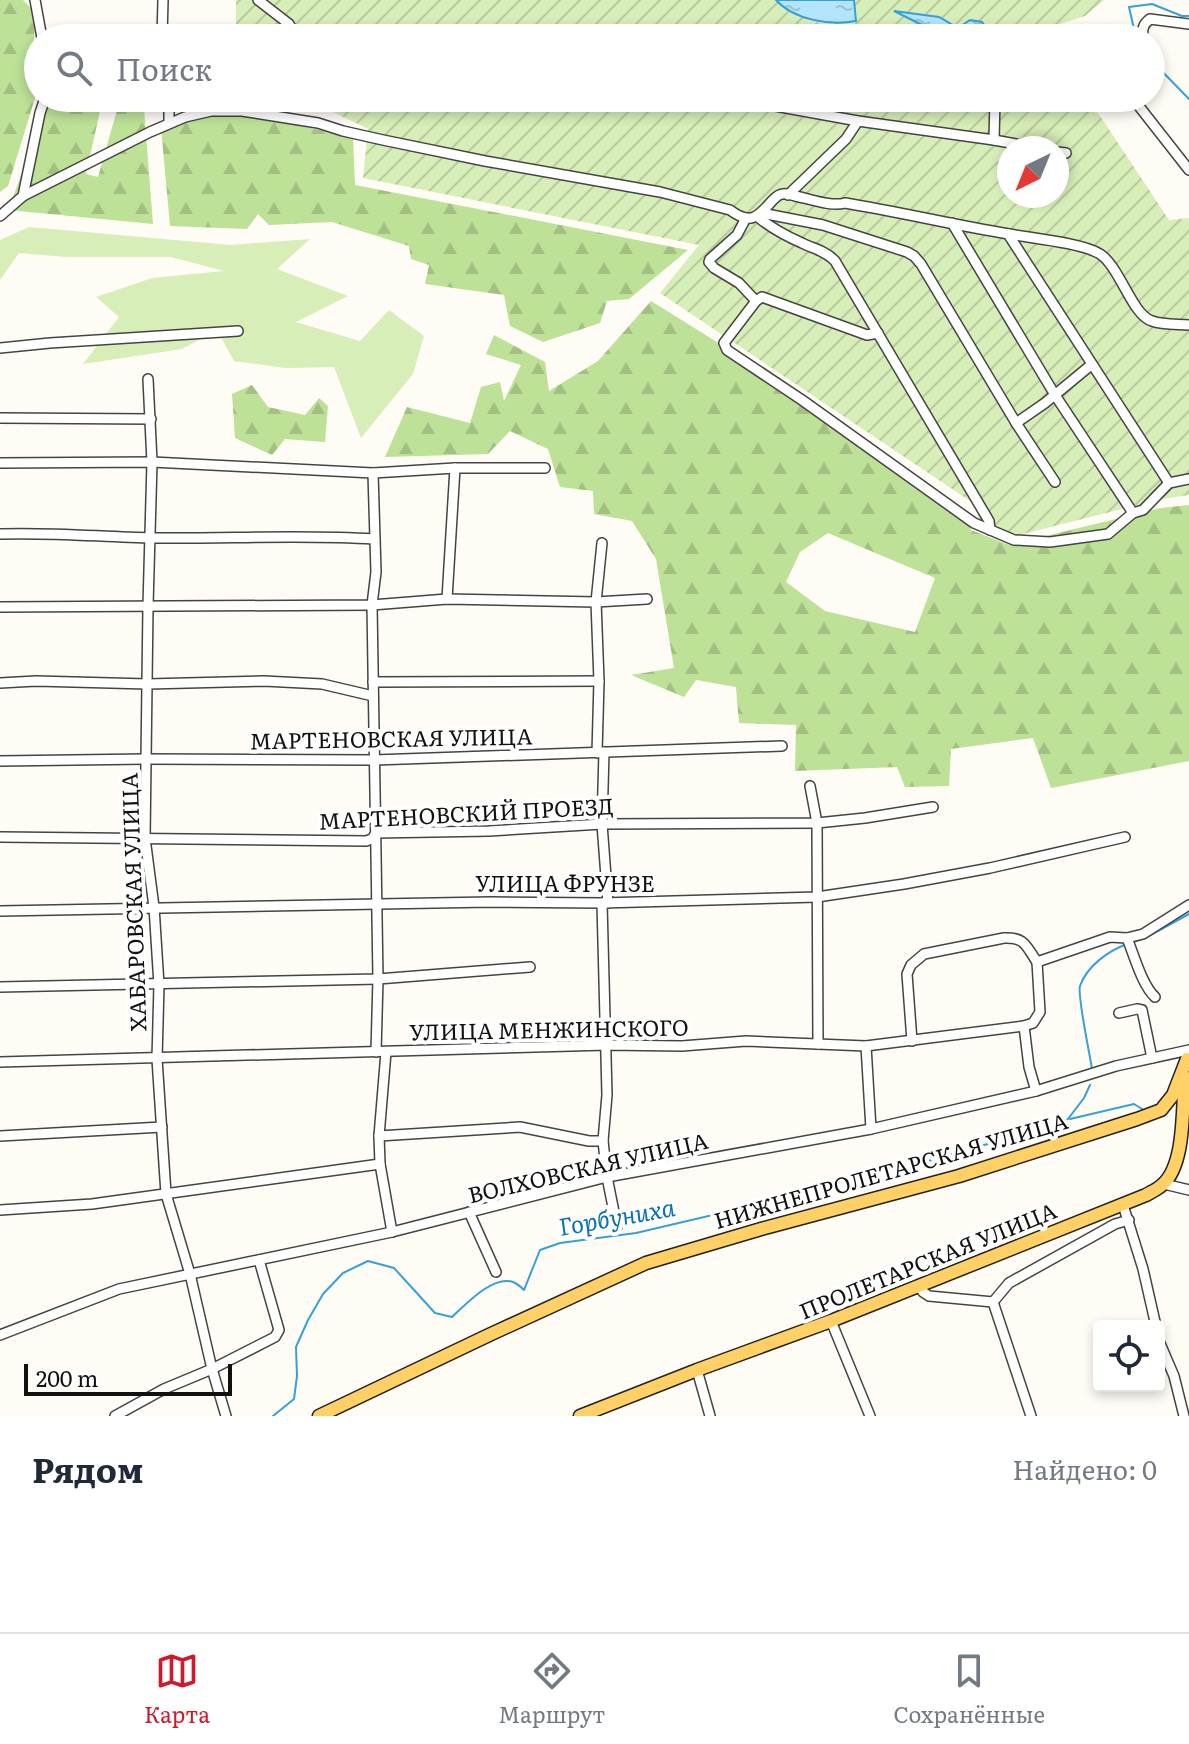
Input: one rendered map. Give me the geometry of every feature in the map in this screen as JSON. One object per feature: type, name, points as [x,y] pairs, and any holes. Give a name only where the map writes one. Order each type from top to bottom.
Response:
[{"type":"main road","points":[[1164,1184],[1176,1166],[1186,1128],[1188,1055]]},
{"type":"main road","name":"НИЖНЕПРОЛЕТАРСКАЯ УЛИЦА","points":[[319,1416],[646,1263],[959,1176],[1161,1110],[1173,1095],[1188,1055]]},
{"type":"main road","name":"ПРОЛЕТАРСКАЯ УЛИЦА","points":[[580,1416],[1108,1211],[1164,1184]]},
{"type":"street","points":[[35,0],[39,24]]},
{"type":"street","points":[[162,24],[163,0]]},
{"type":"street","points":[[258,0],[289,24]]},
{"type":"street","points":[[1144,24],[1150,19],[1189,24]]},
{"type":"street","points":[[23,196],[40,112]]},
{"type":"street","points":[[169,112],[169,123]]},
{"type":"street","points":[[0,216],[23,196],[169,123],[207,112]]},
{"type":"street","points":[[248,112],[318,123],[485,161],[660,192],[730,210],[746,218],[760,215],[823,225],[907,252],[914,256],[1055,482]]},
{"type":"street","points":[[808,112],[997,141]]},
{"type":"street","points":[[994,140],[995,112]]},
{"type":"street","points":[[1143,112],[1189,170]]},
{"type":"street","points":[[788,195],[846,139],[858,121]]},
{"type":"street","points":[[760,215],[782,194],[1076,246],[1100,254],[1144,318],[1154,322],[1189,325]]},
{"type":"street","points":[[760,215],[770,228],[831,256],[989,521],[990,530]]},
{"type":"street","points":[[746,218],[737,235],[709,262],[739,283],[756,301]]},
{"type":"street","points":[[952,223],[1055,395],[1133,513]]},
{"type":"street","points":[[1008,234],[1169,483]]},
{"type":"street","points":[[878,333],[867,335],[762,297],[724,343],[727,350],[974,523],[1014,540],[1050,542],[1108,534],[1133,513],[1143,510],[1169,483],[1189,479]]},
{"type":"street","points":[[0,348],[238,331]]},
{"type":"street","points":[[1016,423],[1091,365]]},
{"type":"street","name":"ХАБАРОВСКАЯ УЛИЦА","points":[[148,379],[152,462],[145,838],[154,907],[159,985],[157,1059],[166,1194],[226,1416]]},
{"type":"street","points":[[0,418],[151,419]]},
{"type":"street","points":[[0,463],[152,462],[373,473],[455,468],[545,468]]},
{"type":"street","points":[[447,599],[455,468]]},
{"type":"street","points":[[373,473],[376,572],[372,605],[373,696],[381,1052],[379,1136],[380,1164],[392,1232]]},
{"type":"street","points":[[0,534],[374,539]]},
{"type":"street","points":[[602,543],[596,602],[607,1045],[603,1141],[617,1227]]},
{"type":"street","points":[[0,607],[372,605],[447,599],[596,602],[647,599]]},
{"type":"street","points":[[0,683],[264,681],[322,684],[373,696]]},
{"type":"street","points":[[373,682],[599,681]]},
{"type":"street","name":"МАРТЕНОВСКАЯ УЛИЦА","points":[[0,761],[374,760],[782,746]]},
{"type":"street","points":[[810,786],[817,823],[818,1044]]},
{"type":"street","name":"МАРТЕНОВСКИЙ ПРОЕЗД","points":[[0,837],[366,841],[376,833],[489,831],[602,824],[817,823],[933,807]]},
{"type":"street","name":"УЛИЦА ФРУНЗЕ","points":[[0,911],[817,897],[990,868],[1125,837]]},
{"type":"street","points":[[1037,962],[1110,937],[1127,938],[1143,934],[1189,905]]},
{"type":"street","points":[[912,1041],[907,974],[917,959],[924,954],[1015,937],[1022,940],[1037,962],[1040,1012],[1033,1023],[1024,1026],[1029,1067],[1036,1091]]},
{"type":"street","points":[[1127,938],[1150,994],[1155,997]]},
{"type":"street","points":[[0,987],[378,979],[530,967]]},
{"type":"street","points":[[1119,1013],[1142,1010],[1152,1058]]},
{"type":"street","name":"УЛИЦА МЕНЖИНСКОГО","points":[[0,1062],[607,1045],[682,1046],[746,1041],[866,1046],[1024,1026]]},
{"type":"street","points":[[866,1046],[871,1129]]},
{"type":"street","name":"ВОЛХОВСКАЯ УЛИЦА","points":[[0,1335],[119,1289],[392,1232],[607,1177],[871,1129],[1036,1091],[1116,1066],[1152,1058],[1188,1055]]},
{"type":"street","points":[[0,1136],[162,1127]]},
{"type":"street","points":[[379,1136],[520,1127],[603,1141]]},
{"type":"street","points":[[0,1210],[92,1204],[380,1164]]},
{"type":"street","points":[[1164,1184],[1189,1190]]},
{"type":"street","points":[[1123,1205],[1155,1320]]},
{"type":"street","points":[[1108,1211],[1115,1224]]},
{"type":"street","points":[[469,1212],[496,1272]]},
{"type":"street","points":[[993,1302],[1009,1283],[1115,1224],[1129,1220]]},
{"type":"street","points":[[115,1416],[278,1334],[259,1260]]},
{"type":"street","points":[[919,1286],[929,1296],[993,1302]]},
{"type":"street","points":[[993,1302],[1031,1416]]},
{"type":"street","points":[[831,1321],[870,1416]]},
{"type":"street","points":[[1165,1355],[1184,1416]]},
{"type":"street","points":[[697,1370],[710,1416]]},
{"type":"green space","points":[[0,0],[23,0],[34,11],[34,24],[24,24],[24,112],[31,112],[8,186],[0,192]]},
{"type":"green space","points":[[236,0],[1104,0],[1085,16],[1060,24],[236,24]]},
{"type":"green space","points":[[45,112],[100,112],[86,174],[98,177],[116,112],[144,112],[153,224],[8,210]]},
{"type":"green space","points":[[217,112],[234,112],[353,137],[355,185],[688,250],[629,299],[607,301],[600,323],[543,342],[510,326],[504,295],[425,284],[429,265],[411,259],[409,246],[332,222],[269,225],[258,214],[247,229],[170,226],[161,128]]},
{"type":"green space","points":[[333,112],[1098,113],[1169,220],[1189,218],[1189,495],[1011,537],[980,525],[976,505],[660,293],[699,245],[363,178],[368,129]]},
{"type":"green space","points":[[29,227],[231,245],[310,239],[277,269],[348,296],[296,322],[360,341],[389,310],[424,336],[413,374],[361,438],[334,367],[286,368],[234,361],[217,330],[182,349],[83,364],[119,317],[96,297],[152,278],[224,271],[171,257],[66,257],[19,253],[0,280],[0,240]]},
{"type":"green space","points":[[651,301],[791,388],[968,514],[971,530],[1009,545],[1161,508],[1189,505],[1189,761],[1051,788],[1033,738],[951,749],[949,786],[905,787],[897,767],[795,771],[796,725],[739,723],[736,687],[696,680],[684,697],[631,675],[674,668],[656,559],[632,521],[594,514],[593,491],[560,487],[548,449],[510,431],[488,454],[385,457],[407,407],[470,423],[481,387],[500,382],[504,401],[521,365],[486,354],[494,335],[545,362],[549,391],[598,361]],"holes":[[[828,533],[935,578],[915,632],[825,611],[786,582],[800,552]]]},
{"type":"green space","points":[[252,385],[268,407],[305,415],[319,398],[328,406],[325,442],[285,439],[272,455],[235,438],[232,394]]},
{"type":"water","points":[[776,0],[854,0],[856,21],[835,23],[813,20],[793,12]]},
{"type":"water","points":[[894,11],[939,17],[951,24],[920,24]]},
{"type":"water","points":[[970,20],[983,24],[964,24]]},
{"type":"waterway","name":"Горбуниха","points":[[1133,24],[1129,7],[1152,4],[1189,16]]},
{"type":"waterway","name":"Горбуниха","points":[[1165,74],[1189,99]]},
{"type":"waterway","name":"Горбуниха","points":[[1133,942],[1189,914]]},
{"type":"waterway","name":"Горбуниха","points":[[1092,1069],[1080,986],[1099,960],[1127,944]]},
{"type":"waterway","name":"Горбуниха","points":[[273,1416],[294,1399],[296,1347],[323,1294],[343,1273],[368,1261],[394,1268],[435,1313],[452,1317],[480,1292],[497,1283],[513,1282],[524,1290],[540,1250],[560,1243],[636,1233],[800,1197],[827,1184],[921,1163],[1044,1128],[1068,1119],[1090,1085]]},
{"type":"waterway","name":"Горбуниха","points":[[1070,1119],[1134,1104],[1142,1109]]}]
